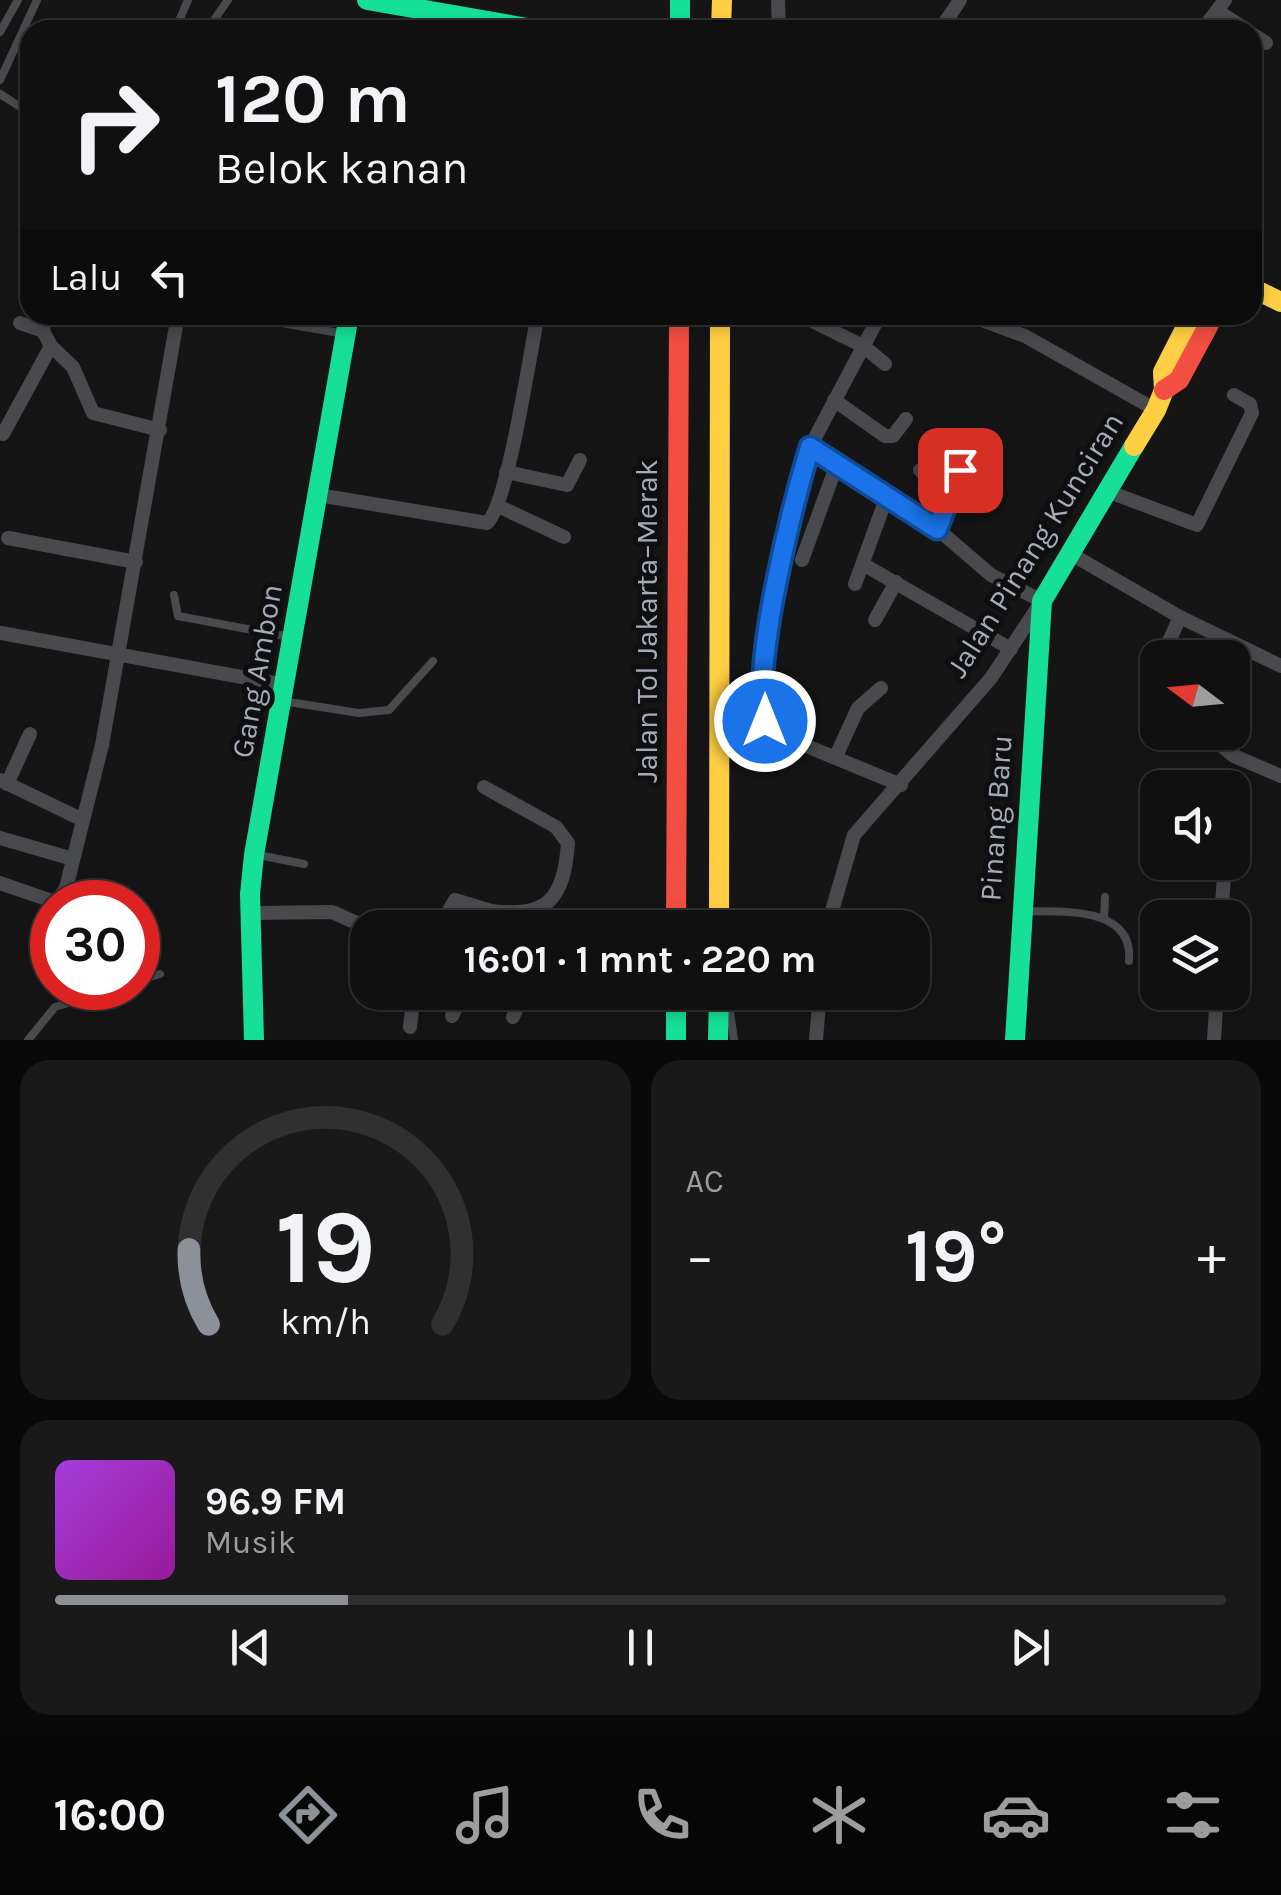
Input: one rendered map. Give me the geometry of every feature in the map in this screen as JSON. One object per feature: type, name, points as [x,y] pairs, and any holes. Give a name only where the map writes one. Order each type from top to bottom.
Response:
[{"type":"main road","points":[[366,0],[482,20]]},
{"type":"main road","points":[[420,20],[424,10]]},
{"type":"main road","name":"Gang Ambon","points":[[254,1040],[250,912],[254,855],[347,325]]},
{"type":"main road","name":"Jalan Tol Jakarta–Merak","points":[[676,910],[679,325]]},
{"type":"main road","points":[[719,910],[720,325]]},
{"type":"main road","name":"Jalan Pinang Kunciran","points":[[1160,400],[1162,372],[1187,325]]},
{"type":"main road","name":"Jalan Pinang Kunciran","points":[[1042,601],[1160,400],[1179,380],[1209,325]]},
{"type":"main road","name":"Pinang Baru","points":[[1015,1040],[1042,601]]},
{"type":"main road","points":[[676,1010],[676,1040]]},
{"type":"main road","points":[[718,1040],[720,1010]]},
{"type":"street","points":[[1262,40],[1266,43]]},
{"type":"street","points":[[45,325],[51,346],[73,368],[93,413],[160,430]]},
{"type":"street","points":[[64,880],[83,820],[118,656],[176,325]]},
{"type":"street","points":[[318,494],[478,522],[493,518],[536,325]]},
{"type":"street","points":[[820,325],[863,346],[885,364]]},
{"type":"street","points":[[875,325],[810,447],[790,515],[762,706],[768,727],[775,733],[900,786]]},
{"type":"street","points":[[995,325],[1160,400]]},
{"type":"street","points":[[3,434],[51,346]]},
{"type":"street","points":[[1108,491],[1197,525],[1252,413],[1250,404],[1234,395]]},
{"type":"street","points":[[834,400],[885,436],[893,436],[906,418]]},
{"type":"street","points":[[810,447],[937,529],[990,575],[1042,601]]},
{"type":"street","points":[[506,472],[567,486],[580,460]]},
{"type":"street","points":[[802,560],[837,464]]},
{"type":"street","points":[[920,470],[948,499]]},
{"type":"street","points":[[937,529],[960,470]]},
{"type":"street","points":[[855,584],[866,566],[875,522],[887,496]]},
{"type":"street","points":[[498,506],[564,536]]},
{"type":"street","points":[[8,538],[136,562]]},
{"type":"street","points":[[1071,554],[1180,617],[1281,666]]},
{"type":"street","points":[[866,566],[1011,649]]},
{"type":"street","points":[[875,620],[896,582]]},
{"type":"street","name":"Jalan Pinang Kunciran","points":[[832,910],[847,848],[1011,649],[1042,601]]},
{"type":"street","points":[[1170,640],[1180,617]]},
{"type":"street","points":[[1,633],[283,693]]},
{"type":"street","points":[[836,756],[858,708],[881,688]]},
{"type":"street","points":[[30,734],[4,782],[83,820]]},
{"type":"street","points":[[1227,750],[1281,776]]},
{"type":"street","points":[[484,788],[556,827],[568,844],[559,887],[536,910]]},
{"type":"street","points":[[0,838],[73,859]]},
{"type":"street","points":[[0,883],[30,893]]},
{"type":"street","points":[[449,910],[455,900],[488,910]]},
{"type":"street","points":[[250,912],[332,912],[350,920]]},
{"type":"street","points":[[410,1028],[412,1010]]},
{"type":"street","points":[[452,1016],[455,1010]]},
{"type":"street","points":[[513,1017],[516,1010]]},
{"type":"street","points":[[816,1040],[818,1010]]},
{"type":"street","points":[[1214,1040],[1215,1010]]},
{"type":"lane","points":[[0,32],[18,0]]},
{"type":"lane","points":[[0,80],[20,37]]},
{"type":"lane","points":[[174,595],[178,616],[293,638]]},
{"type":"lane","points":[[283,693],[358,712],[389,710],[433,662]]},
{"type":"lane","points":[[254,855],[304,864]]},
{"type":"lane","points":[[1104,918],[1105,897]]},
{"type":"lane","points":[[1020,910],[1104,918],[1128,934],[1129,961]]},
{"type":"lane","points":[[28,1040],[53,1010]]},
{"type":"lane","points":[[726,1010],[734,1040]]},
{"type":"traffic: fast","points":[[367,0],[482,20]]},
{"type":"traffic: fast","points":[[680,0],[680,20]]},
{"type":"traffic: fast","points":[[254,1040],[250,894],[254,855],[347,325]]},
{"type":"traffic: fast","points":[[1015,1040],[1042,601],[1134,446]]},
{"type":"traffic: fast","points":[[676,1010],[676,1040]]},
{"type":"traffic: fast","points":[[718,1040],[719,1010]]},
{"type":"traffic: slow","points":[[721,20],[722,0]]},
{"type":"traffic: slow","points":[[1262,293],[1281,302]]},
{"type":"traffic: slow","points":[[719,910],[720,325]]},
{"type":"traffic: slow","points":[[1134,446],[1156,410],[1164,390],[1163,372],[1187,325]]},
{"type":"traffic: jam","points":[[676,910],[679,325]]},
{"type":"traffic: jam","points":[[1164,390],[1179,380],[1209,325]]},
{"type":"route","points":[[765,721],[762,706],[768,646],[790,515],[810,447],[937,529],[960,470]]}]
